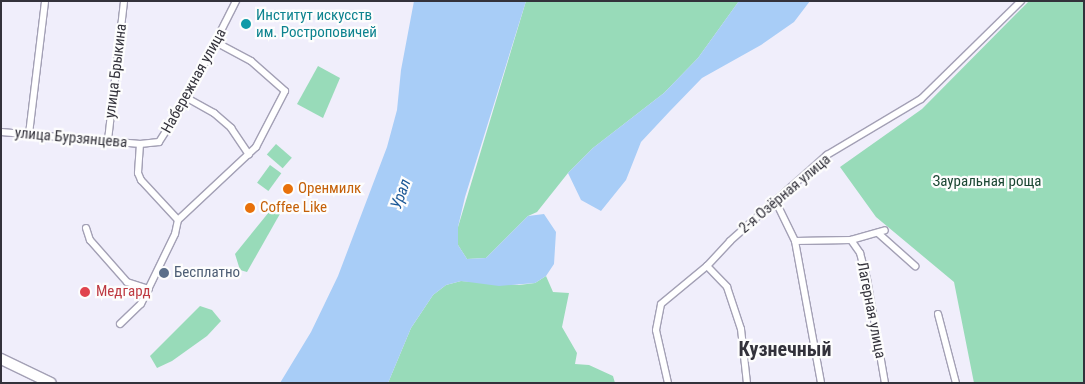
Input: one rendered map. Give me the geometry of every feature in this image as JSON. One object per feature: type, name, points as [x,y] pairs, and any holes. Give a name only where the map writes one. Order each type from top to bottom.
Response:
[{"type":"main road","points":[[3,358],[51,383]]},
{"type":"street","points":[[29,134],[45,1]]},
{"type":"street","name":"улица Брыкина","points":[[108,140],[124,1]]},
{"type":"street","name":"Набережная улица","points":[[140,144],[159,142],[187,98],[236,1]]},
{"type":"street","name":"2-я Озёрная улица","points":[[668,383],[656,318],[661,304],[707,266],[730,240],[776,202],[827,155],[921,99],[1021,1]]},
{"type":"street","points":[[120,324],[137,310],[175,234],[178,220],[249,155],[262,138],[285,91],[251,61],[216,42]]},
{"type":"street","points":[[187,98],[214,113],[231,128],[249,155]]},
{"type":"street","name":"улица Бурзянцева","points":[[1,132],[140,144]]},
{"type":"street","points":[[140,144],[138,173],[141,180],[178,220]]},
{"type":"street","points":[[776,202],[795,241],[820,383]]},
{"type":"street","points":[[86,228],[90,240],[127,282],[149,288]]},
{"type":"street","points":[[795,241],[851,240],[881,231],[915,266]]},
{"type":"street","name":"Лагерная улица","points":[[851,240],[860,253],[867,279],[886,383]]},
{"type":"street","points":[[707,266],[727,287],[740,329],[747,383]]},
{"type":"street","points":[[938,314],[956,383]]},
{"type":"green space","points":[[526,1],[739,1],[698,58],[664,93],[593,148],[568,173],[537,212],[528,216],[486,258],[467,259],[458,245],[458,227]]},
{"type":"green space","name":"Зауральная роща","points":[[1029,1],[1084,1],[1084,383],[974,383],[954,282],[876,217],[840,167],[922,109]]},
{"type":"green space","points":[[318,66],[340,78],[323,118],[297,104]]},
{"type":"green space","points":[[276,144],[292,158],[283,168],[267,155]]},
{"type":"green space","points":[[270,165],[281,173],[268,191],[257,183]]},
{"type":"green space","points":[[273,207],[281,212],[247,272],[240,270],[235,254]]},
{"type":"green space","points":[[546,276],[553,292],[569,293],[562,327],[577,353],[575,364],[589,365],[613,376],[615,383],[388,383],[411,328],[433,295],[446,285],[461,281],[519,285],[535,283]]},
{"type":"green space","points":[[200,306],[212,310],[221,321],[207,336],[172,361],[157,368],[150,356]]},
{"type":"water","name":"Урал","points":[[414,1],[526,1],[465,197],[458,227],[458,245],[467,259],[486,258],[528,216],[544,214],[556,232],[554,264],[546,276],[535,283],[499,286],[461,281],[446,285],[433,295],[411,328],[388,383],[280,383],[311,332],[338,276],[387,147],[397,110],[401,70]]},
{"type":"water","points":[[739,1],[810,1],[794,22],[761,45],[702,78],[641,142],[626,180],[601,211],[581,200],[568,173],[593,148],[664,93],[698,58]]},
{"type":"place","name":"Институт искусств им. Ростроповичей","points":[[246,24]]},
{"type":"place","name":"Оренмилк","points":[[288,189]]},
{"type":"place","name":"Coffee Like","points":[[250,208]]},
{"type":"place","name":"Бесплатно","points":[[164,273]]},
{"type":"place","name":"Медгард","points":[[85,292]]},
{"type":"district","name":"Кузнечный","points":[[785,349]]}]
